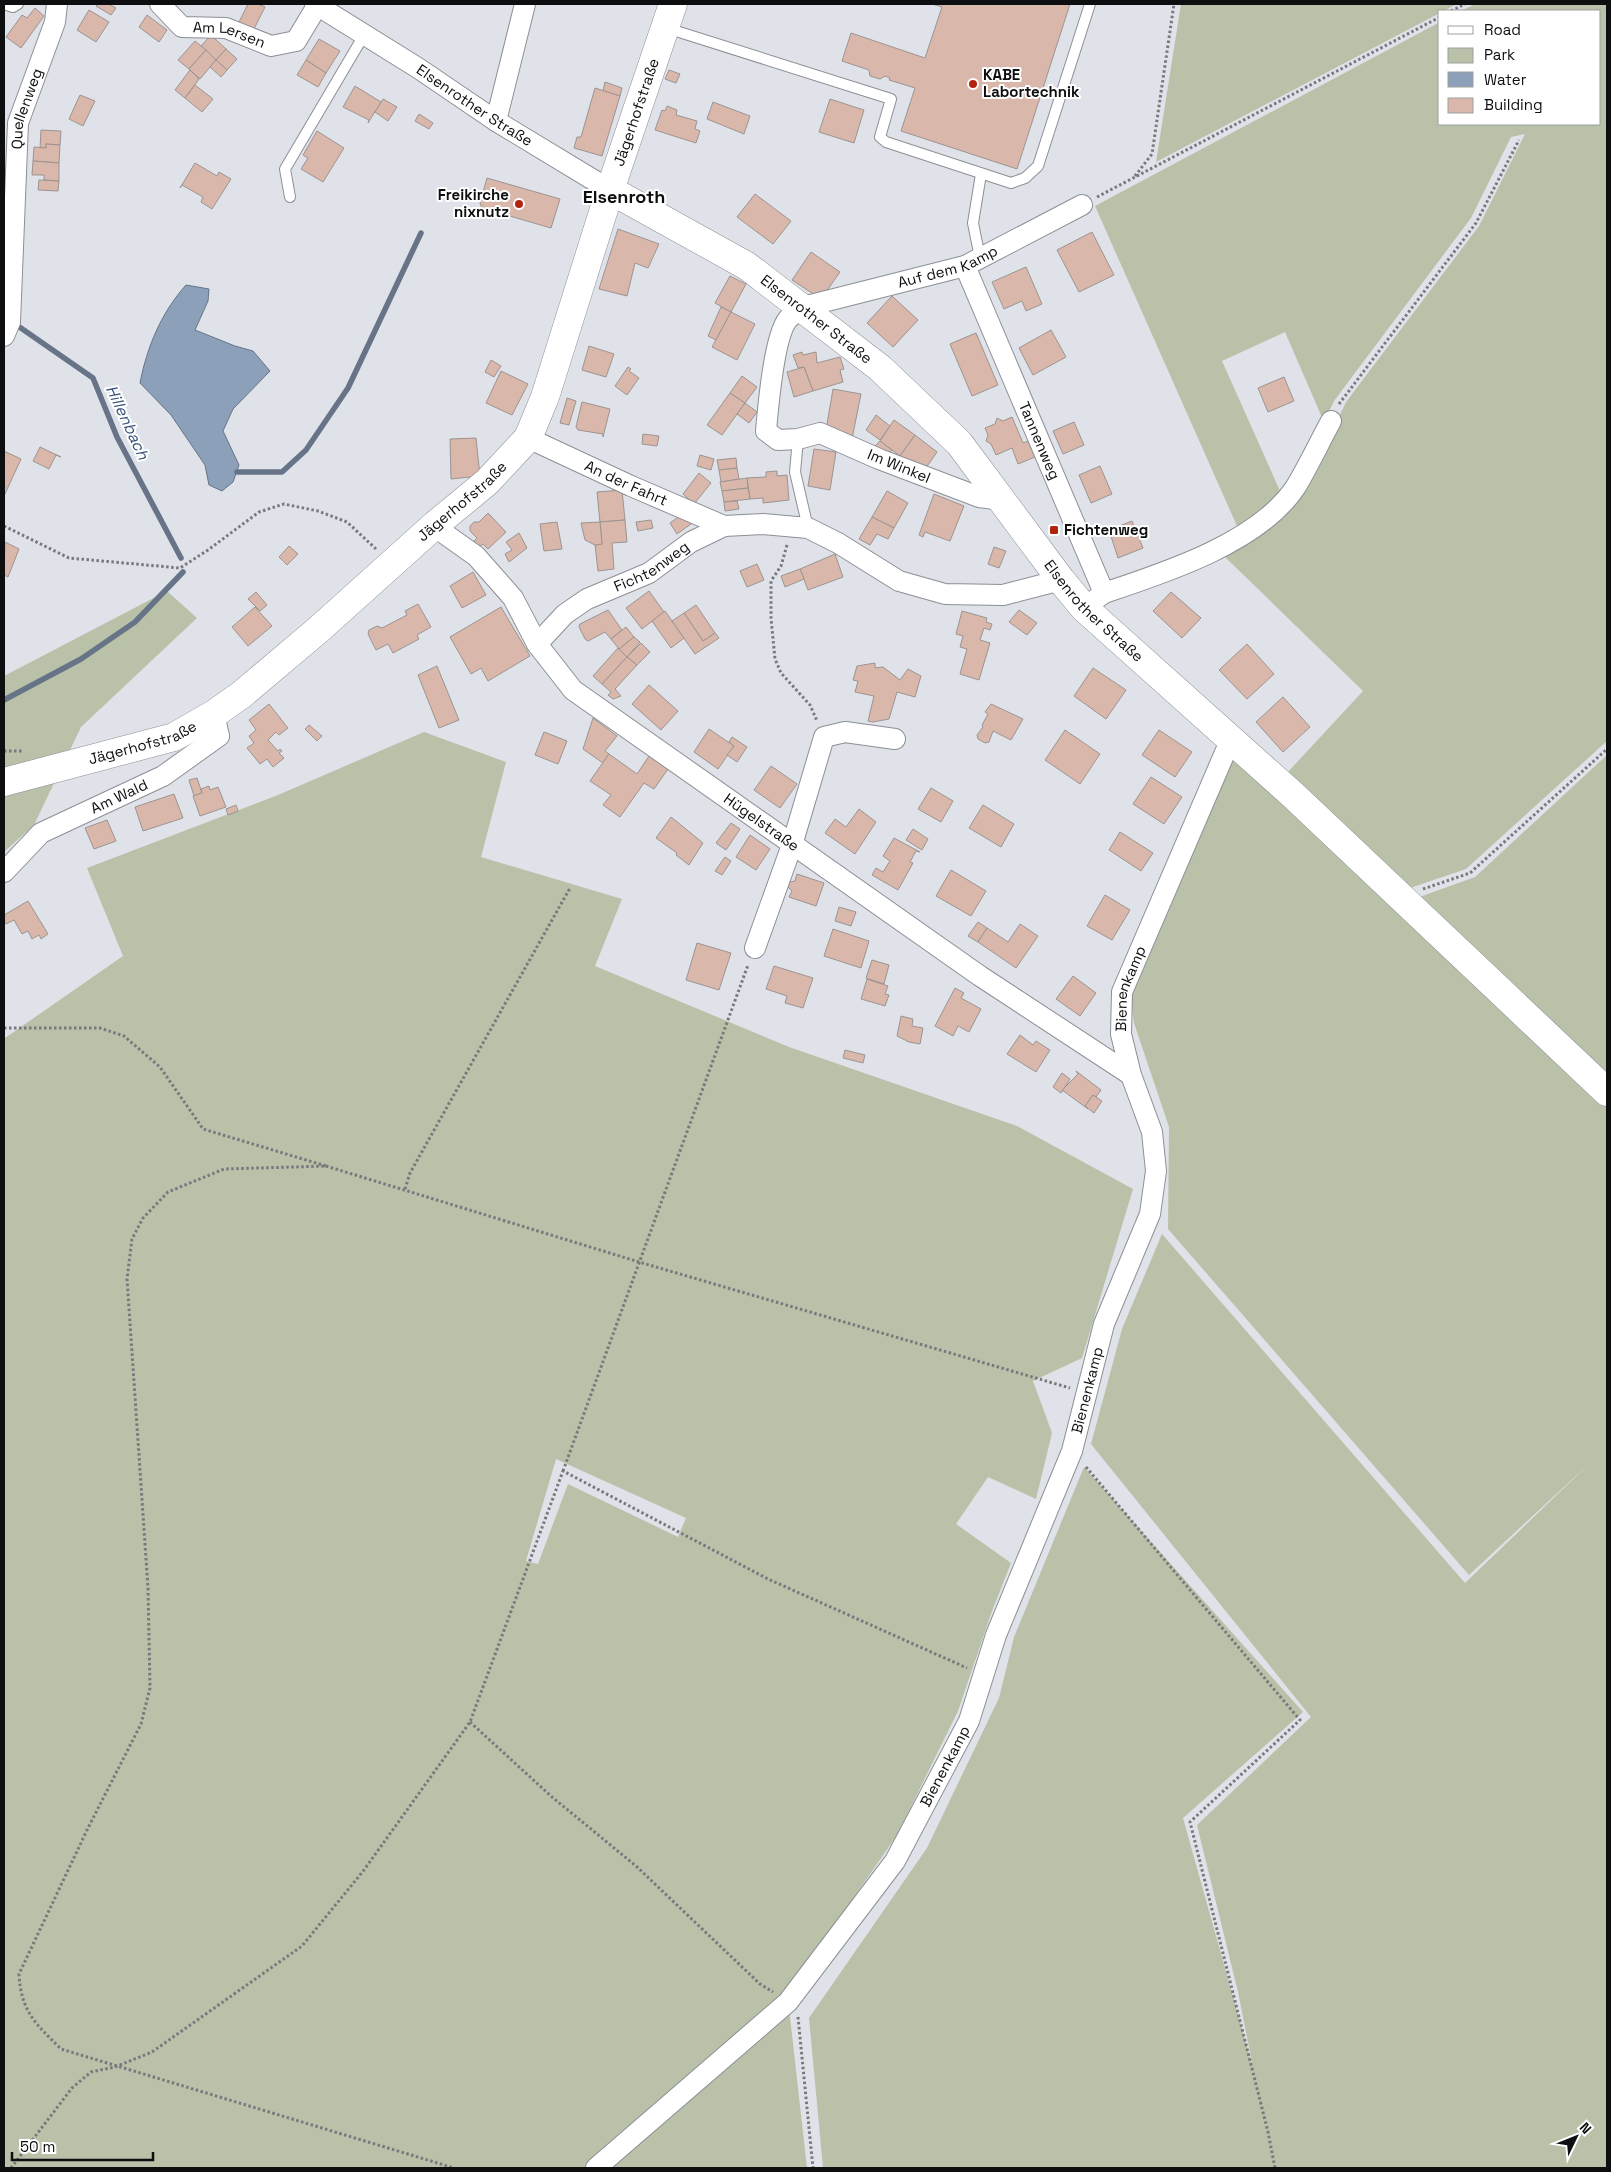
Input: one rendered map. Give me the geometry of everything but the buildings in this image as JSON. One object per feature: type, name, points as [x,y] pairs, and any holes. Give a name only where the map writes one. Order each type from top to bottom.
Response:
[{"type":"street","name":"Quellenweg","points":[[4,336],[10,322],[18,123],[55,22],[57,4]]},
{"type":"street","name":"Am Lersen","points":[[160,4],[182,27],[226,28],[271,46],[296,41],[316,5]]},
{"type":"street","points":[[496,121],[526,4]]},
{"type":"street","name":"Elsenrother Straße","points":[[316,5],[418,68],[496,121],[610,190],[748,266],[880,368],[959,443],[1061,580],[1094,600],[1230,741],[1300,802],[1607,1092]]},
{"type":"street","name":"Jägerhofstraße","points":[[4,782],[31,762],[174,737],[214,714],[241,696],[393,565],[436,524],[487,482],[528,438],[545,397],[610,190],[669,14]]},
{"type":"street","name":"Auf dem Kamp","points":[[803,307],[973,262],[1082,205]]},
{"type":"street","name":"Tannenweg","points":[[973,262],[1094,600]]},
{"type":"street","name":"Im Winkel","points":[[803,307],[787,320],[779,342],[768,405],[766,431],[778,440],[798,439],[820,433],[878,459],[970,494],[1003,500]]},
{"type":"street","points":[[1094,600],[1176,569],[1245,533],[1269,515],[1294,489],[1331,420]]},
{"type":"street","name":"An der Fahrt","points":[[528,438],[631,486],[724,526]]},
{"type":"street","name":"Hügelstraße","points":[[436,524],[445,534],[476,556],[513,598],[537,644],[573,690],[980,976],[1131,1075]]},
{"type":"street","name":"Fichtenweg","points":[[537,644],[565,614],[587,599],[649,573],[691,542],[724,526],[800,526]]},
{"type":"street","points":[[800,526],[900,581],[945,594],[1003,595],[1061,580]]},
{"type":"street","name":"Am Wald","points":[[4,872],[41,833],[163,776],[219,736],[214,714]]},
{"type":"street","points":[[754,948],[792,845],[824,737],[845,732],[895,738]]},
{"type":"street","name":"Bienenkamp","points":[[596,2168],[788,2002],[895,1861],[969,1721],[996,1635],[1072,1451],[1088,1394],[1104,1324],[1150,1214],[1156,1171],[1152,1132],[1131,1075],[1121,1034],[1122,992],[1230,741]]},
{"type":"street","points":[[4,769],[31,762]]},
{"type":"lane","points":[[4,4],[13,7],[18,4]]},
{"type":"lane","points":[[669,14],[676,31],[891,99],[880,137],[886,142],[1011,183],[1024,178],[1038,166],[1090,4]]},
{"type":"lane","points":[[290,197],[284,169],[364,35]]},
{"type":"lane","points":[[973,262],[973,224],[981,174]]},
{"type":"lane","points":[[798,439],[795,472],[800,526]]},
{"type":"path","points":[[1135,177],[1152,154],[1174,4]]},
{"type":"path","points":[[1453,10],[1465,4]]},
{"type":"path","points":[[1082,205],[1438,18]]},
{"type":"path","points":[[1331,420],[1340,401],[1476,222],[1519,140]]},
{"type":"path","points":[[4,526],[69,558],[180,568],[208,550],[259,512],[284,504],[318,511],[347,522],[393,565]]},
{"type":"path","points":[[800,526],[781,566],[771,581],[771,618],[775,659],[782,673],[810,705],[824,737]]},
{"type":"path","points":[[1399,896],[1470,873],[1607,749]]},
{"type":"path","points":[[4,751],[13,753],[31,762]]},
{"type":"path","points":[[405,1189],[410,1173],[570,888]]},
{"type":"path","points":[[11,2168],[72,2088],[91,2072],[115,2066],[152,2052],[302,1946],[364,1870],[470,1722],[754,948]]},
{"type":"path","points":[[4,1028],[100,1028],[124,1036],[160,1067],[203,1129],[640,1262],[1088,1394]]},
{"type":"path","points":[[326,1166],[224,1169],[168,1192],[143,1218],[132,1239],[127,1279],[148,1588],[150,1688],[141,1724],[88,1828],[19,1974],[20,1990],[30,2017],[61,2049],[454,2168]]},
{"type":"path","points":[[1072,1451],[1300,1720],[1190,1822],[1268,2132],[1274,2168]]},
{"type":"path","points":[[562,1471],[768,1579],[984,1675]]},
{"type":"path","points":[[470,1722],[552,1797],[636,1866],[760,1984],[798,2008],[814,2168]]},
{"type":"green space","points":[[1181,4],[1457,4],[1446,10],[1438,10],[1438,14],[1156,162]]},
{"type":"green space","points":[[1475,4],[1607,4],[1607,741],[1466,869],[1404,890],[1287,773],[1363,691],[1224,556],[1311,477],[1346,402],[1479,226],[1525,134],[1511,137],[1471,218],[1334,401],[1324,422],[1285,332],[1222,361],[1280,491],[1263,508],[1237,526],[1095,206],[1438,23],[1438,125],[1601,125],[1601,10],[1463,10]]},
{"type":"green space","points":[[167,591],[197,618],[81,727],[34,825],[4,852],[4,676]]},
{"type":"green space","points":[[424,732],[506,762],[481,857],[622,899],[595,966],[789,1047],[1017,1126],[1133,1189],[1082,1358],[1033,1381],[1052,1433],[1036,1499],[988,1477],[956,1524],[1011,1563],[992,1611],[958,1711],[897,1835],[780,2004],[586,2168],[4,2168],[4,1037],[123,956],[87,868],[278,795]],"holes":[[[556,1459],[686,1518],[678,1537],[568,1484],[538,1564],[526,1561]]]},
{"type":"green space","points":[[1232,746],[1607,1107],[1607,2168],[823,2168],[809,2018],[927,1848],[999,1698],[1014,1637],[1084,1467],[1303,1712],[1183,1818],[1253,2068],[1238,1992],[1197,1825],[1311,1717],[1091,1444],[1122,1329],[1162,1234],[1465,1583],[1591,1462],[1469,1575],[1168,1229],[1169,1127],[1134,1023],[1130,993]]},
{"type":"green space","points":[[1607,755],[1607,1076],[1414,899],[1475,877]]},
{"type":"green space","points":[[789,2008],[807,2168],[605,2168]]},
{"type":"water","points":[[186,285],[209,289],[208,301],[195,330],[253,351],[270,371],[233,409],[223,431],[239,465],[233,482],[222,491],[209,485],[205,465],[171,415],[140,383],[156,331],[169,307]]},
{"type":"waterway","points":[[237,472],[282,472],[306,450],[348,388],[421,233]]},
{"type":"waterway","name":"Hillenbach","points":[[18,326],[93,378],[117,437],[181,558]]},
{"type":"waterway","name":"Hillenbach","points":[[4,700],[81,659],[135,622],[183,572]]},
{"type":"place","name":"KABE Labortechnik","points":[[973,84]]},
{"type":"place","name":"Freikirche nixnutz","points":[[519,204]]},
{"type":"place","name":"Fichtenweg","points":[[1054,530]]},
{"type":"district","name":"Elsenroth","points":[[624,197]]}]
